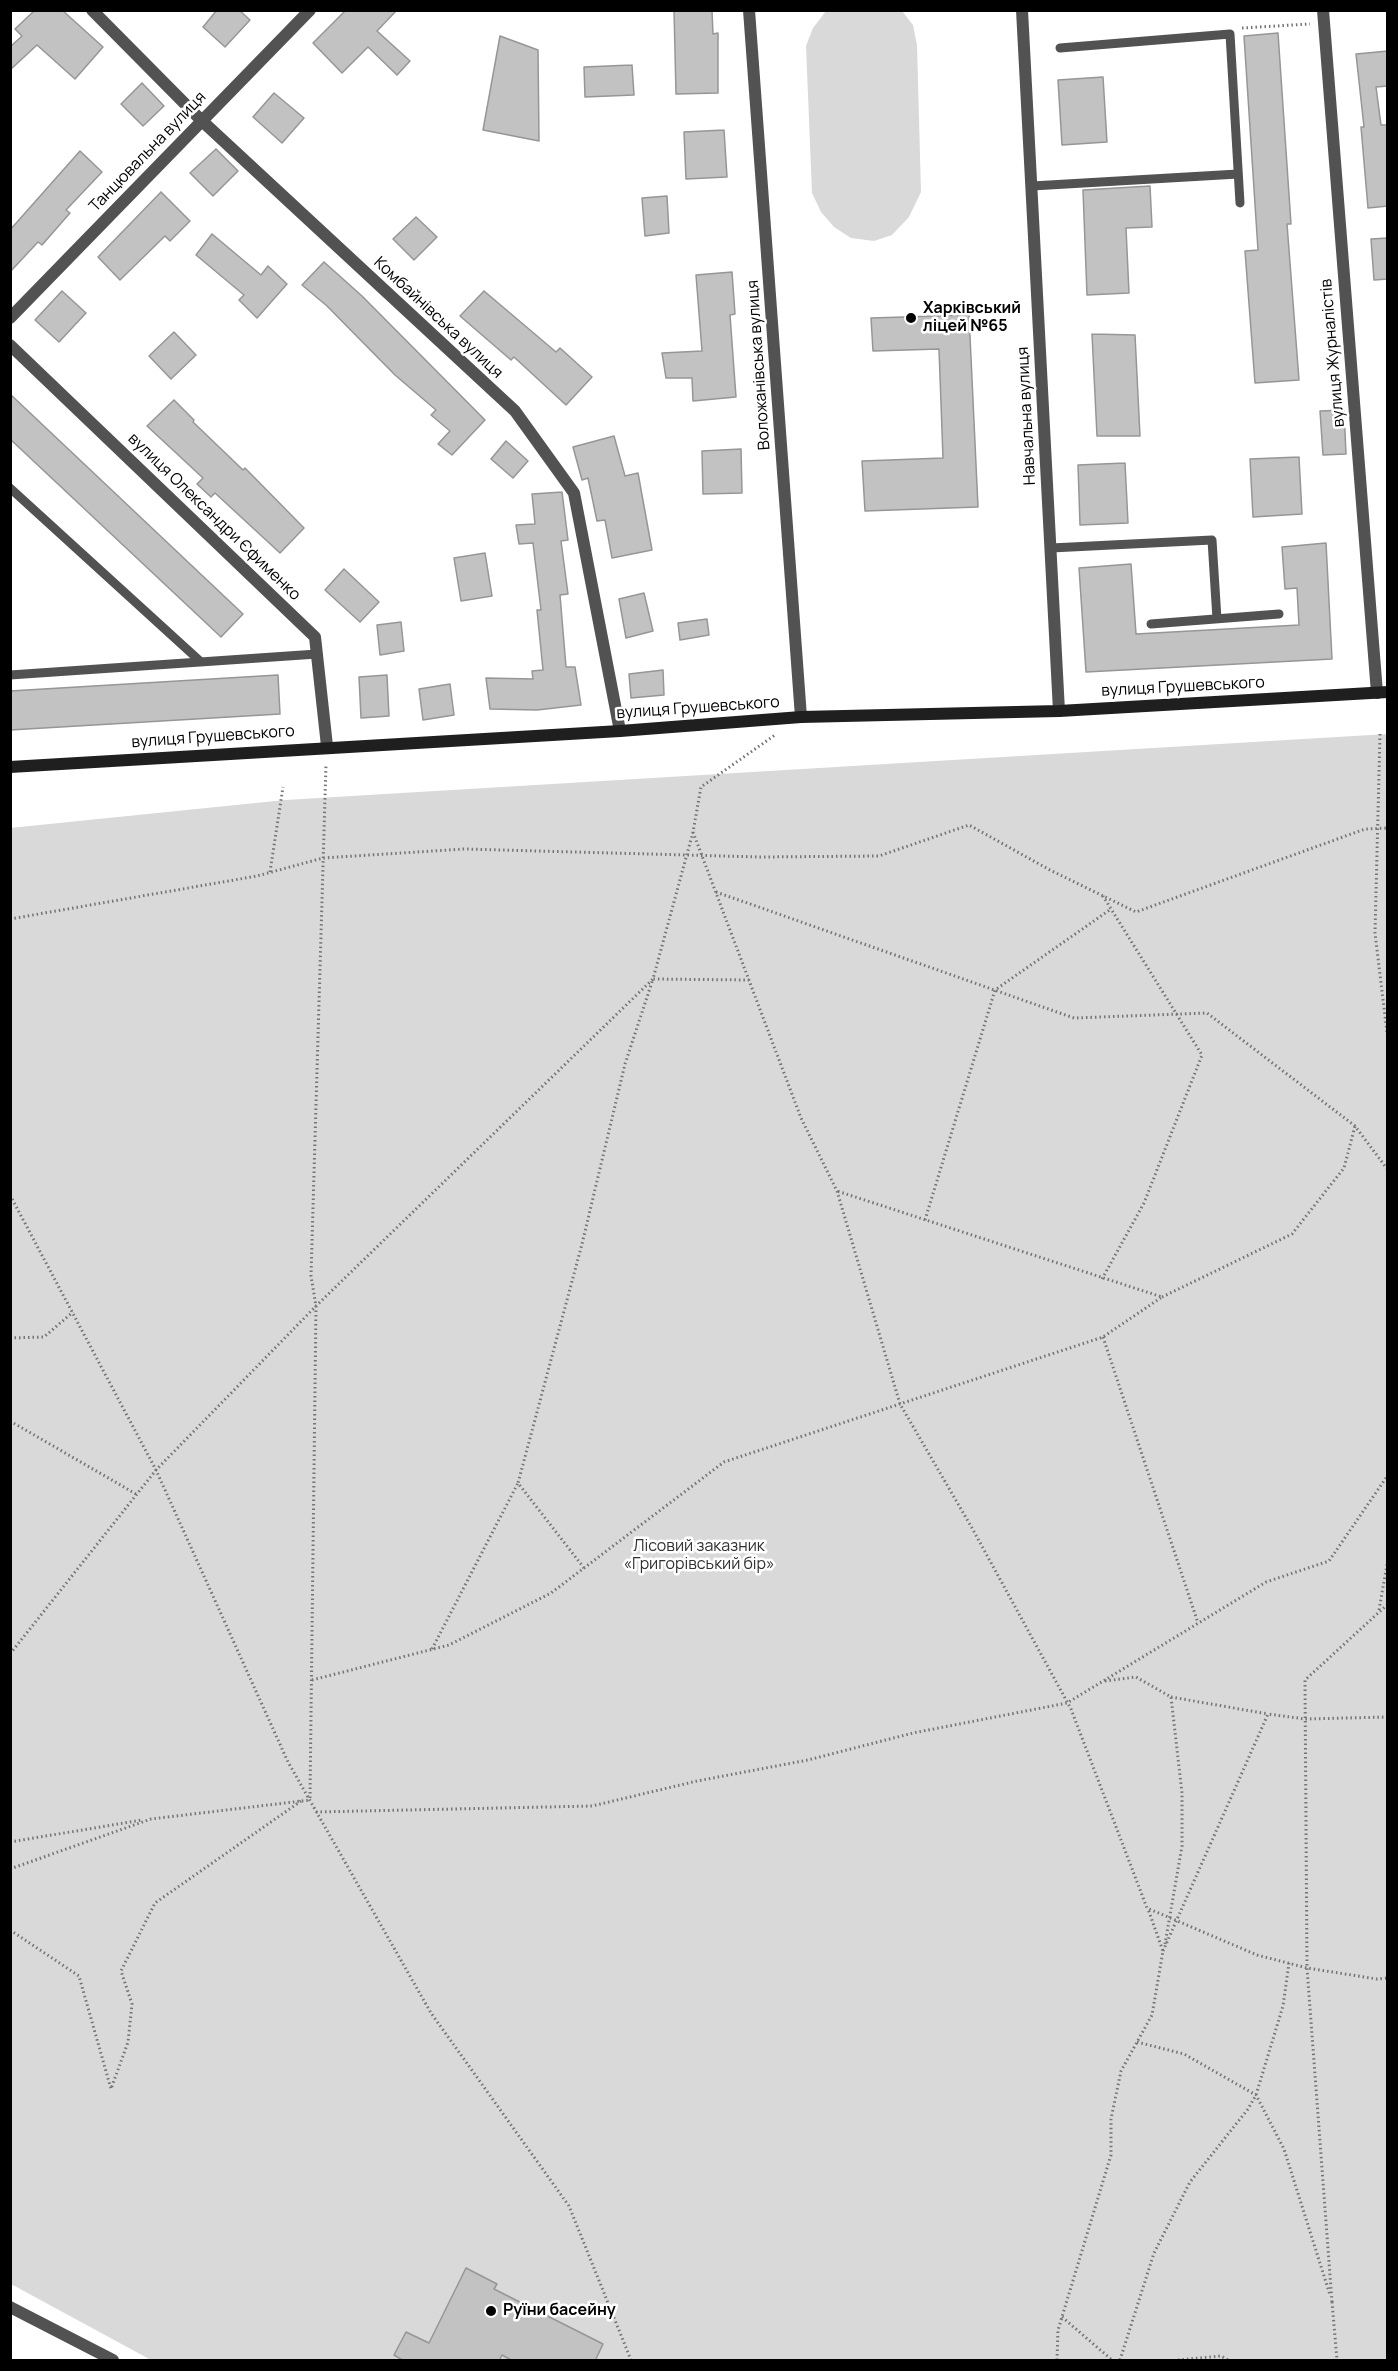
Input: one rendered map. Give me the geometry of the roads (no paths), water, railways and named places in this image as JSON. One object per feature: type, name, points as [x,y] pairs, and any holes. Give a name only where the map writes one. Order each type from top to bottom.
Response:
[{"type":"street","name":"Комбайнівська вулиця","points":[[92,10],[201,120],[515,411],[574,493],[620,731]]},
{"type":"street","name":"Танцювальна вулиця","points":[[10,318],[310,10]]},
{"type":"street","name":"Воложанівська вулиця","points":[[749,10],[801,717]]},
{"type":"street","name":"Навчальна вулиця","points":[[1022,10],[1059,711]]},
{"type":"street","name":"вулиця Журналістів","points":[[1323,10],[1382,692]]},
{"type":"street","name":"вулиця Олександри Єфименко","points":[[10,345],[315,637],[327,746]]},
{"type":"street","name":"вулиця Грушевського","points":[[10,767],[327,746],[620,731],[801,717],[1059,711],[1382,692]]},
{"type":"street","points":[[10,2307],[113,2361]]},
{"type":"lane","points":[[1060,48],[1230,34],[1240,203]]},
{"type":"lane","points":[[1032,186],[1238,174]]},
{"type":"lane","points":[[10,488],[201,662]]},
{"type":"lane","points":[[1051,548],[1212,540],[1217,619]]},
{"type":"lane","points":[[1151,624],[1279,614]]},
{"type":"lane","points":[[10,675],[316,654]]},
{"type":"place","name":"Харківський ліцей №65","points":[[911,318]]},
{"type":"place","name":"Руїни басейну","points":[[491,2311]]},
{"type":"park label","name":"Лісовий заказник «Григорівський бір»","points":[[699,1556]]}]
